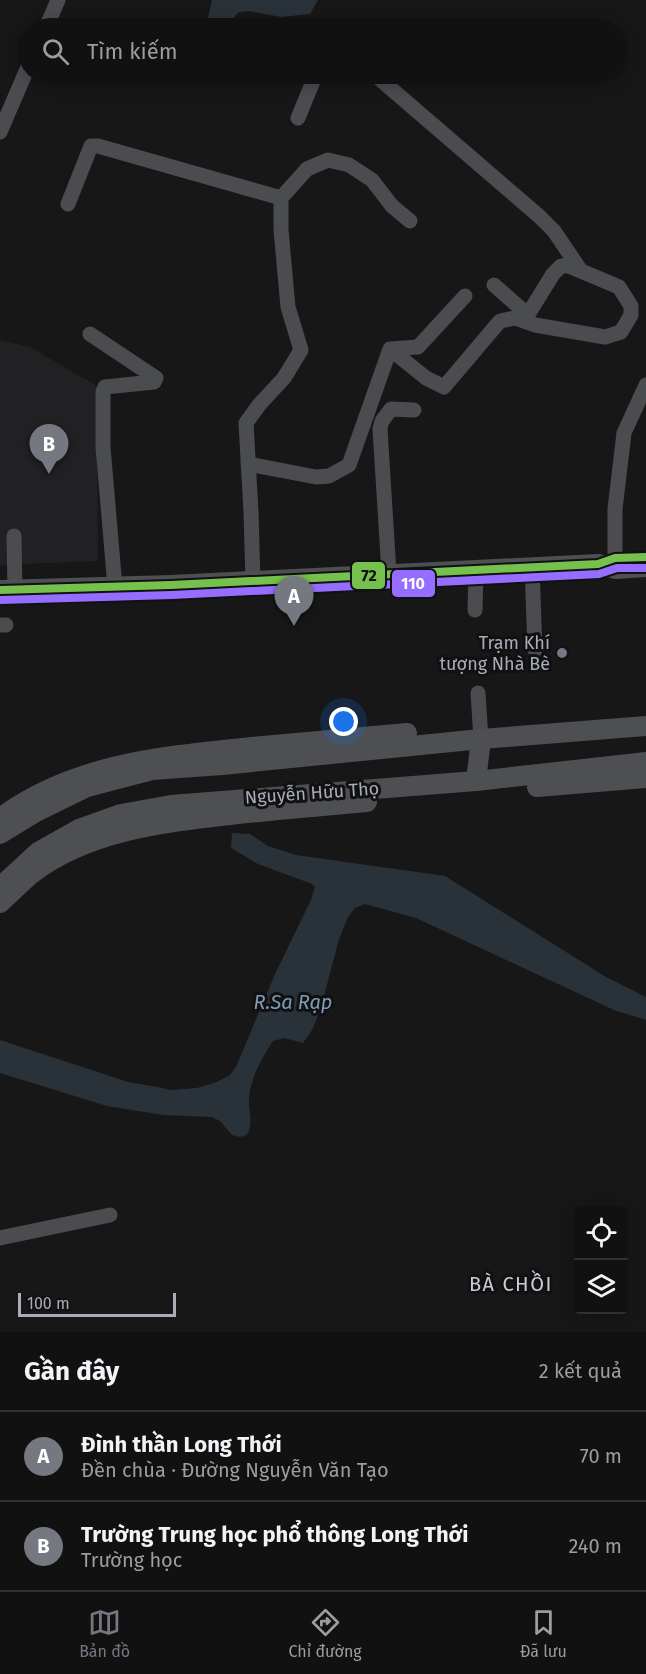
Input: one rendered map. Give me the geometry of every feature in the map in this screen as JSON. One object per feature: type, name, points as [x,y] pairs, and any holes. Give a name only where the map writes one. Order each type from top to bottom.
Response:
[{"type":"main road","points":[[7,589],[115,587],[389,573],[476,572],[646,557]]},
{"type":"main road","points":[[606,561],[616,569],[646,567]]},
{"type":"main road","name":"Nguyễn Hữu Thọ","points":[[0,818],[18,804],[64,782],[117,765],[190,753],[480,733],[646,712]]},
{"type":"main road","name":"Nguyễn Hữu Thọ","points":[[480,733],[646,726]]},
{"type":"main road","points":[[476,781],[480,733]]},
{"type":"main road","name":"Nguyễn Hữu Thọ","points":[[0,834],[36,812],[87,787],[152,770],[222,765],[413,739]]},
{"type":"main road","name":"Nguyễn Hữu Thọ","points":[[0,887],[38,852],[78,829],[121,814],[171,805],[296,801],[619,773],[646,762]]},
{"type":"main road","name":"Nguyễn Hữu Thọ","points":[[0,903],[31,874],[86,844],[158,823],[296,801],[476,781],[619,773],[646,778]]},
{"type":"street","points":[[50,18],[58,0]]},
{"type":"street","points":[[0,132],[21,84]]},
{"type":"street","points":[[298,118],[312,84]]},
{"type":"street","points":[[386,84],[555,231],[581,271]]},
{"type":"street","points":[[68,204],[91,146],[98,146],[281,198]]},
{"type":"street","points":[[253,581],[246,423],[284,378],[301,350],[288,308],[280,230],[281,198],[307,170],[328,160],[349,165],[372,180],[392,206],[410,221]]},
{"type":"street","points":[[494,285],[526,318],[535,325],[604,337],[621,332],[632,315],[631,306],[619,287],[569,266],[561,266],[526,318]]},
{"type":"street","points":[[390,349],[418,347],[465,296]]},
{"type":"street","points":[[390,349],[426,378],[444,387],[500,321],[526,318]]},
{"type":"street","points":[[90,334],[156,378],[154,382],[105,387],[102,392],[103,447],[115,587]]},
{"type":"street","points":[[248,464],[316,477],[329,476],[349,465],[390,349]]},
{"type":"street","points":[[606,561],[624,433],[646,385]]},
{"type":"street","points":[[389,573],[380,429],[382,421],[391,409],[414,410]]},
{"type":"street","points":[[7,589],[14,536]]},
{"type":"street","points":[[532,567],[535,650]]},
{"type":"street","points":[[476,572],[476,610]]},
{"type":"street","points":[[478,693],[480,733]]},
{"type":"street","points":[[0,1238],[110,1215]]},
{"type":"shaded area","points":[[0,340],[30,347],[97,386],[98,561],[0,565]]},
{"type":"water","points":[[212,0],[318,0],[310,14],[281,17],[249,11],[239,12],[234,18],[208,18]]},
{"type":"water","name":"R.Sa Rạp","points":[[232,833],[250,834],[268,846],[296,855],[445,876],[606,977],[646,997],[646,1020],[614,1010],[416,918],[365,904],[355,908],[348,917],[339,939],[320,1011],[312,1030],[303,1043],[284,1038],[273,1041],[261,1061],[250,1091],[250,1121],[247,1135],[240,1137],[232,1135],[220,1121],[212,1117],[163,1115],[107,1106],[0,1073],[0,1040],[128,1082],[171,1090],[197,1088],[230,1075],[236,1067],[315,887],[258,864],[231,848]]},
{"type":"transit line","name":"72","points":[[0,590],[171,585],[598,564],[615,558],[646,557]]},
{"type":"transit line","name":"110","points":[[0,600],[172,595],[599,574],[617,568],[646,568]]},
{"type":"place","name":"Trường Trung học phổ thông Long Thới","points":[[49,474]]},
{"type":"place","name":"Đình thần Long Thới","points":[[294,626]]},
{"type":"place","name":"Trạm Khí tượng Nhà Bè","points":[[562,653]]},
{"type":"district","name":"BÀ CHỒI","points":[[511,1284]]}]
